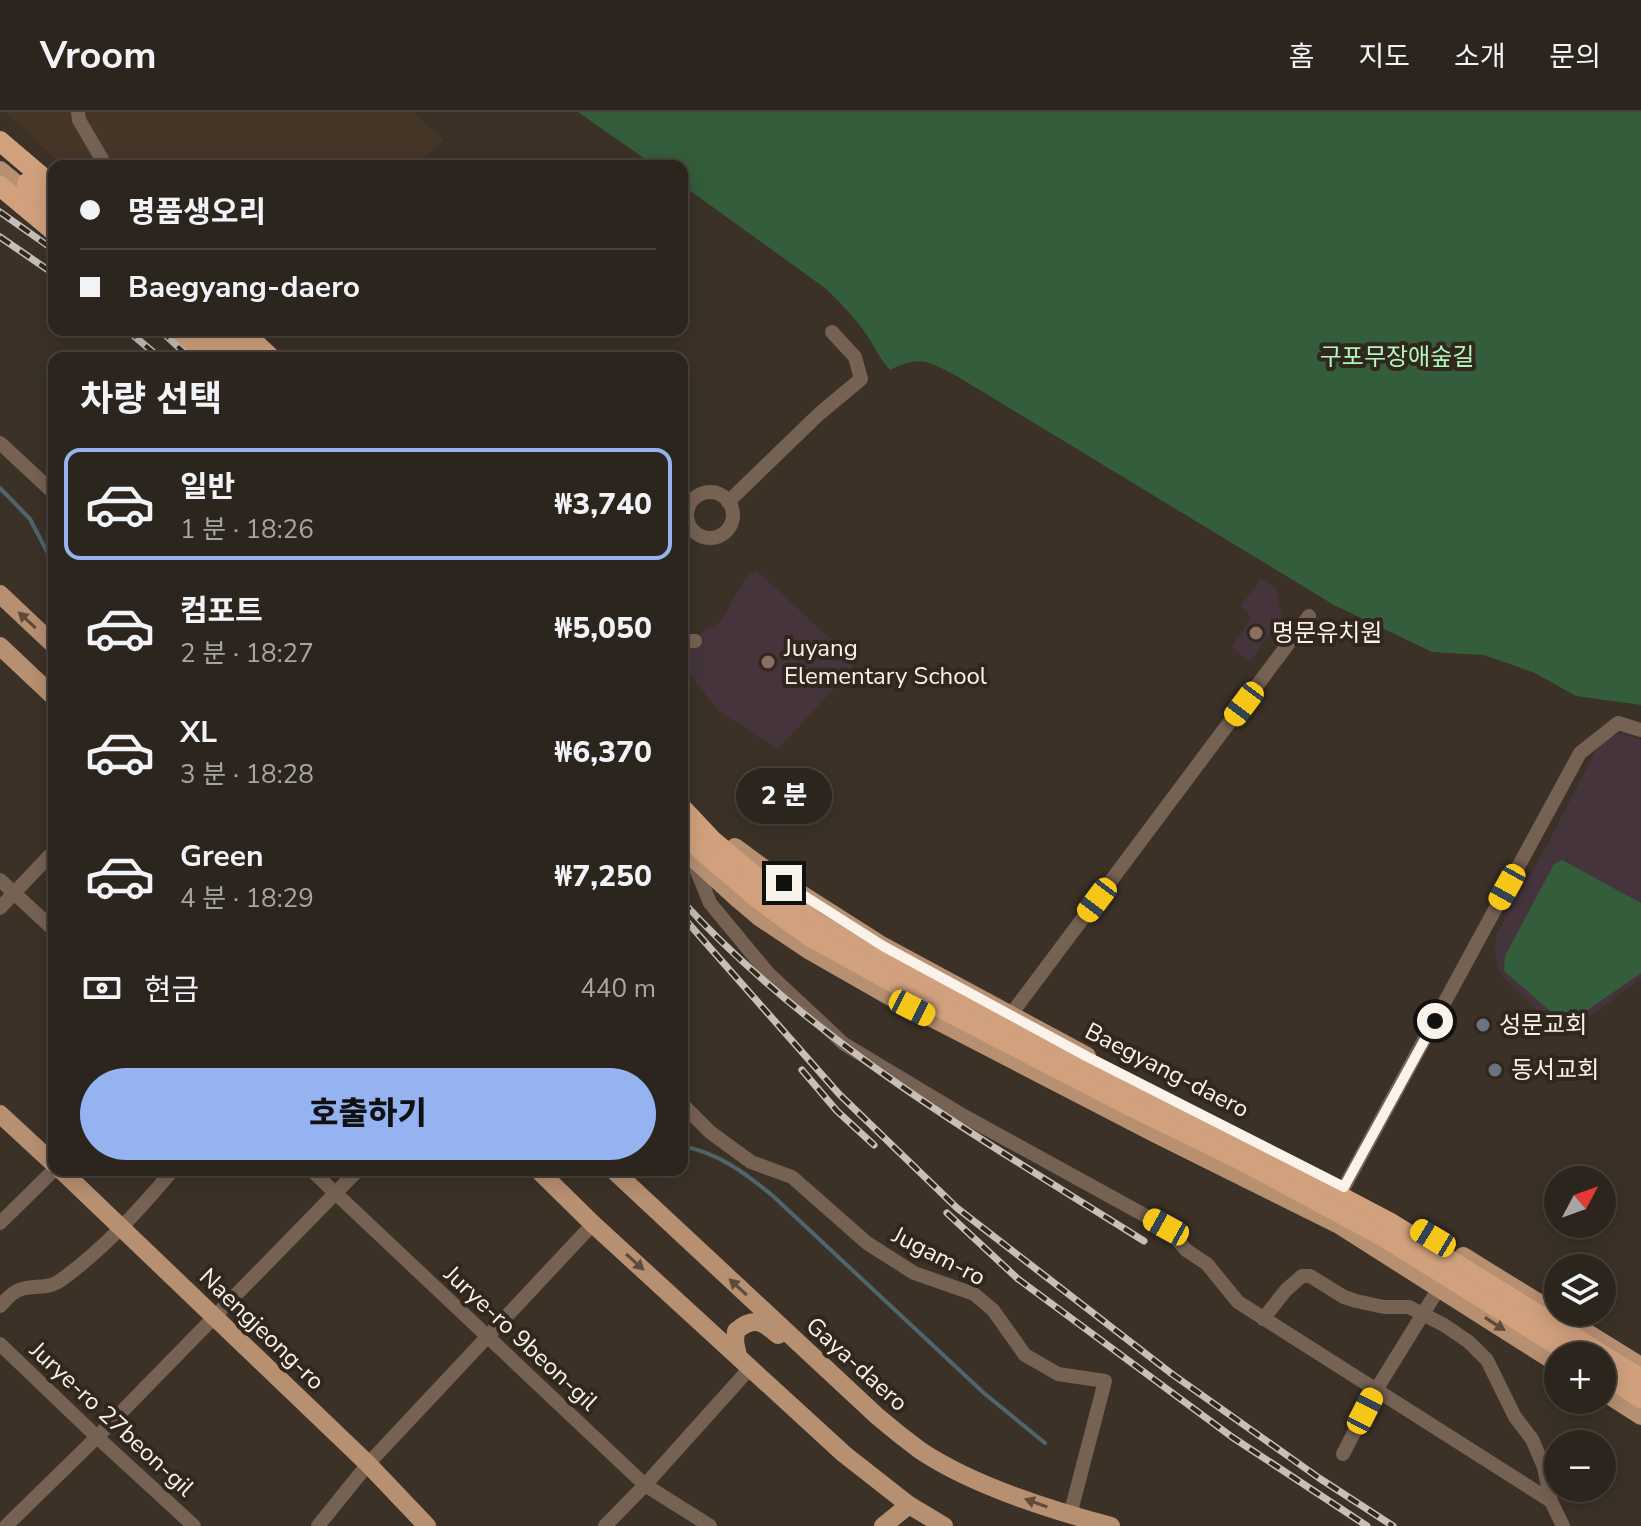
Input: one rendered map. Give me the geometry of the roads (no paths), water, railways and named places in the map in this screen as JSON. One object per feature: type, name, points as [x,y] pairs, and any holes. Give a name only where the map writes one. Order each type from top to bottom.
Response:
[{"type":"highway","points":[[0,125],[48,166]]},
{"type":"highway","points":[[0,138],[48,180]]},
{"type":"highway","points":[[0,159],[48,200]]},
{"type":"highway","points":[[0,186],[48,226]]},
{"type":"highway","points":[[182,336],[200,352]]},
{"type":"highway","points":[[206,336],[223,352]]},
{"type":"highway","points":[[226,336],[244,352]]},
{"type":"highway","points":[[247,336],[262,352]]},
{"type":"highway","points":[[688,814],[713,841],[814,921],[1010,1028],[1389,1222],[1641,1379]]},
{"type":"highway","points":[[688,836],[760,900],[809,936],[925,1000],[1239,1159],[1384,1237],[1553,1342]]},
{"type":"highway","points":[[1616,1382],[1641,1398]]},
{"type":"main road","points":[[0,170],[48,210]]},
{"type":"main road","points":[[194,336],[212,352]]},
{"type":"main road","points":[[240,336],[260,352]]},
{"type":"main road","points":[[0,594],[48,639]]},
{"type":"main road","points":[[0,646],[48,691]]},
{"type":"main road","name":"Baegyang-daero","points":[[688,806],[742,853],[883,946],[1086,1056],[1344,1187],[1641,1366]]},
{"type":"main road","points":[[688,854],[759,917],[810,951],[887,995],[1327,1219],[1388,1254],[1544,1355]]},
{"type":"main road","points":[[0,1114],[48,1161]]},
{"type":"main road","name":"Naengjeong-ro","points":[[67,1176],[368,1464],[427,1526]]},
{"type":"main road","points":[[544,1176],[844,1454],[909,1505],[944,1526]]},
{"type":"main road","name":"Gaya-daero","points":[[619,1176],[834,1377],[921,1451],[970,1478],[1070,1515],[1111,1526]]},
{"type":"main road","points":[[745,1361],[735,1342],[736,1331],[744,1324],[755,1321],[772,1329],[815,1368],[834,1377]]},
{"type":"main road","points":[[1616,1400],[1641,1416]]},
{"type":"main road","points":[[883,1526],[909,1505]]},
{"type":"street","points":[[78,112],[79,120],[102,160]]},
{"type":"street","points":[[728,502],[819,414],[861,379],[855,357],[832,332]]},
{"type":"street","points":[[0,443],[48,487]]},
{"type":"street","points":[[688,509],[694,499],[708,492],[728,502],[732,521],[725,533],[711,538],[688,535]]},
{"type":"street","points":[[986,1046],[1309,616]]},
{"type":"street","points":[[1327,1219],[1580,753],[1618,723],[1641,730]]},
{"type":"street","points":[[688,855],[710,903],[768,973],[844,1044],[964,1116],[1166,1227],[1186,1250],[1207,1264],[1238,1302],[1544,1497]]},
{"type":"street","points":[[0,908],[48,857]]},
{"type":"street","points":[[0,880],[48,924]]},
{"type":"street","name":"Jugam-ro","points":[[688,1110],[710,1132],[751,1162],[792,1177],[867,1243],[914,1273],[974,1294],[993,1310],[1025,1355],[1058,1374],[1105,1381],[1070,1515]]},
{"type":"street","points":[[0,1223],[48,1173]]},
{"type":"street","points":[[0,1306],[20,1289],[49,1286],[61,1280],[121,1227],[168,1176]]},
{"type":"street","name":"Jurye-ro 9beon-gil","points":[[318,1176],[645,1485],[710,1526]]},
{"type":"street","points":[[6,1526],[353,1176]]},
{"type":"street","points":[[318,1526],[332,1520],[368,1464],[593,1224]]},
{"type":"street","points":[[1263,1319],[1286,1290],[1302,1276],[1310,1276],[1344,1297],[1384,1307],[1409,1307],[1444,1325],[1469,1342],[1487,1360],[1515,1417],[1532,1439],[1544,1467]]},
{"type":"street","points":[[1343,1454],[1376,1390],[1439,1288]]},
{"type":"street","name":"Jurye-ro 27beon-gil","points":[[0,1344],[194,1526]]},
{"type":"street","points":[[605,1526],[645,1485],[745,1361]]},
{"type":"street","points":[[1551,1502],[1563,1526]]},
{"type":"waterway","points":[[0,488],[30,519],[48,554]]},
{"type":"waterway","points":[[688,1147],[720,1159],[773,1196],[985,1394],[1045,1443]]},
{"type":"railway","points":[[0,212],[48,246]]},
{"type":"railway","points":[[0,237],[48,270]]},
{"type":"railway","points":[[134,336],[153,352]]},
{"type":"railway","points":[[166,336],[184,352]]},
{"type":"railway","points":[[688,907],[786,1000],[843,1044],[961,1126],[1144,1241]]},
{"type":"railway","points":[[688,923],[839,1094],[957,1208],[1172,1374],[1393,1526]]},
{"type":"railway","points":[[802,1070],[837,1111],[874,1145]]},
{"type":"railway","points":[[947,1213],[1018,1279],[1232,1437],[1367,1526]]},
{"type":"place","name":"명문유치원","points":[[1256,633]]},
{"type":"place","name":"Juyang Elementary School","points":[[768,662]]},
{"type":"place","name":"성문교회","points":[[1483,1025]]},
{"type":"place","name":"동서교회","points":[[1495,1070]]},
{"type":"park label","name":"구포무장애숲길","points":[[1397,357]]}]
